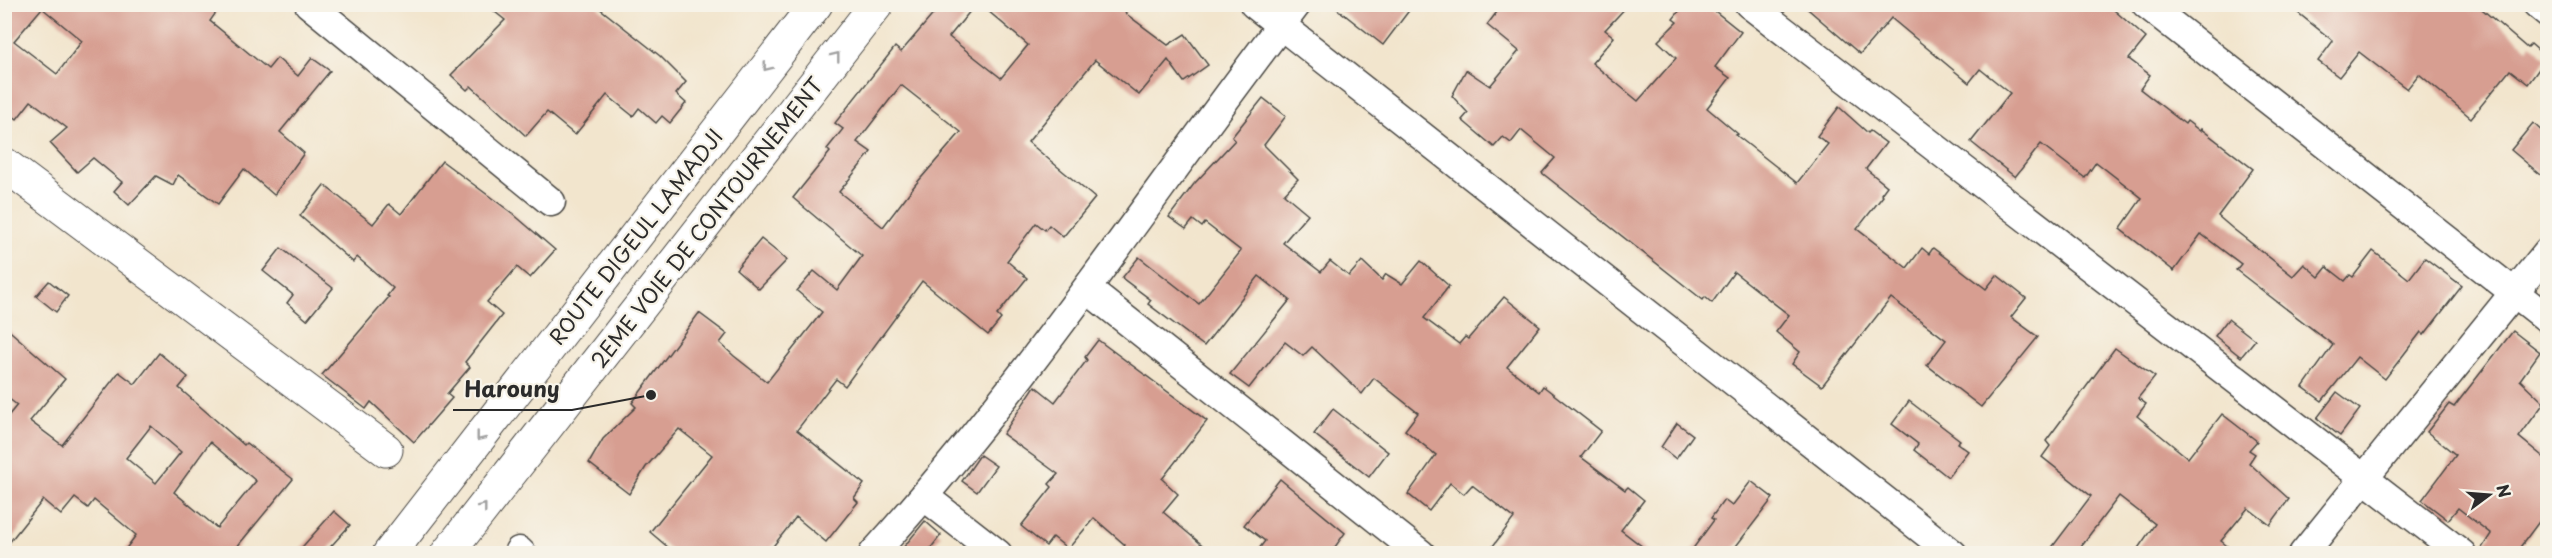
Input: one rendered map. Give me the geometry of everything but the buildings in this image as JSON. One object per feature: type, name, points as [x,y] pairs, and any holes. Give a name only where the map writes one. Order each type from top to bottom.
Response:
[{"type":"main road","name":"ROUTE DIGEUL LAMADJI","points":[[389,554],[816,4]]},
{"type":"main road","name":"2EME VOIE DE CONTOURNEMENT","points":[[447,554],[877,4]]},
{"type":"main road","points":[[4,164],[386,450]]},
{"type":"street","points":[[309,4],[551,202]]},
{"type":"street","points":[[1254,4],[1289,15],[1953,554]]},
{"type":"street","points":[[1749,4],[2462,554]]},
{"type":"street","points":[[2146,4],[2547,319]]},
{"type":"street","points":[[2537,4],[2547,13]]},
{"type":"street","points":[[873,554],[925,497],[1087,289],[1289,15]]},
{"type":"street","points":[[2303,554],[2547,251]]},
{"type":"street","points":[[1087,289],[1421,554]]},
{"type":"street","points":[[925,497],[998,554]]},
{"type":"place","name":"Harouny","points":[[651,395]]}]
